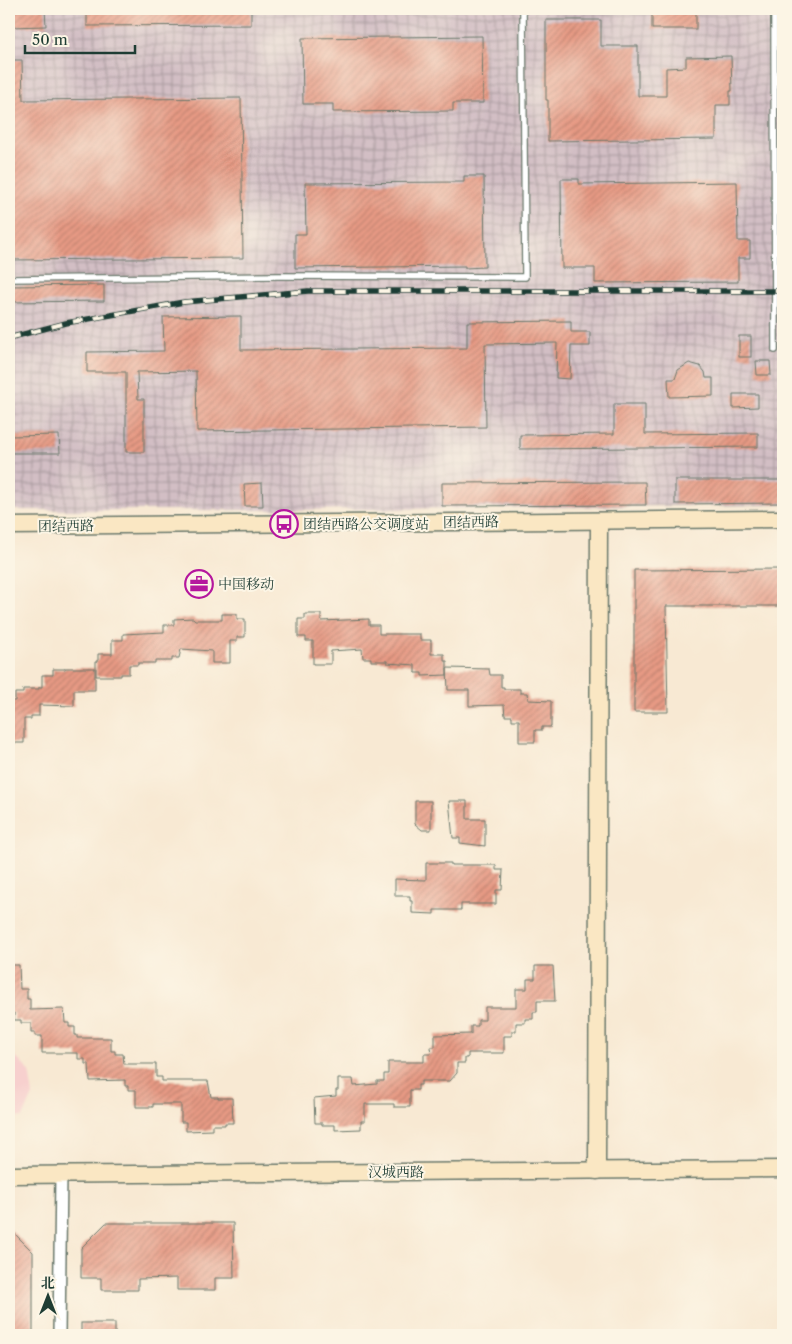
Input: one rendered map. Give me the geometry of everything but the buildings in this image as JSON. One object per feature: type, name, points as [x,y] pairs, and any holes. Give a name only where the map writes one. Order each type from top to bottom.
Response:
[{"type":"street","name":"团结西路","points":[[9,526],[783,519]]},
{"type":"street","points":[[597,1171],[599,521]]},
{"type":"street","name":"汉城西路","points":[[9,1175],[783,1169]]},
{"type":"street","points":[[59,1335],[61,1174]]},
{"type":"lane","points":[[9,279],[270,276],[525,277],[523,9]]},
{"type":"lane","points":[[774,9],[775,350]]},
{"type":"shaded area","points":[[9,9],[783,9],[783,505],[269,510],[9,510]]},
{"type":"shaded area","points":[[9,1050],[29,1071],[33,1095],[23,1117],[9,1118]]},
{"type":"railway","points":[[9,338],[66,323],[184,302],[308,291],[783,291]]},
{"type":"place","name":"团结西路公交调度站","points":[[284,524]]},
{"type":"place","name":"中国移动","points":[[199,584]]}]
